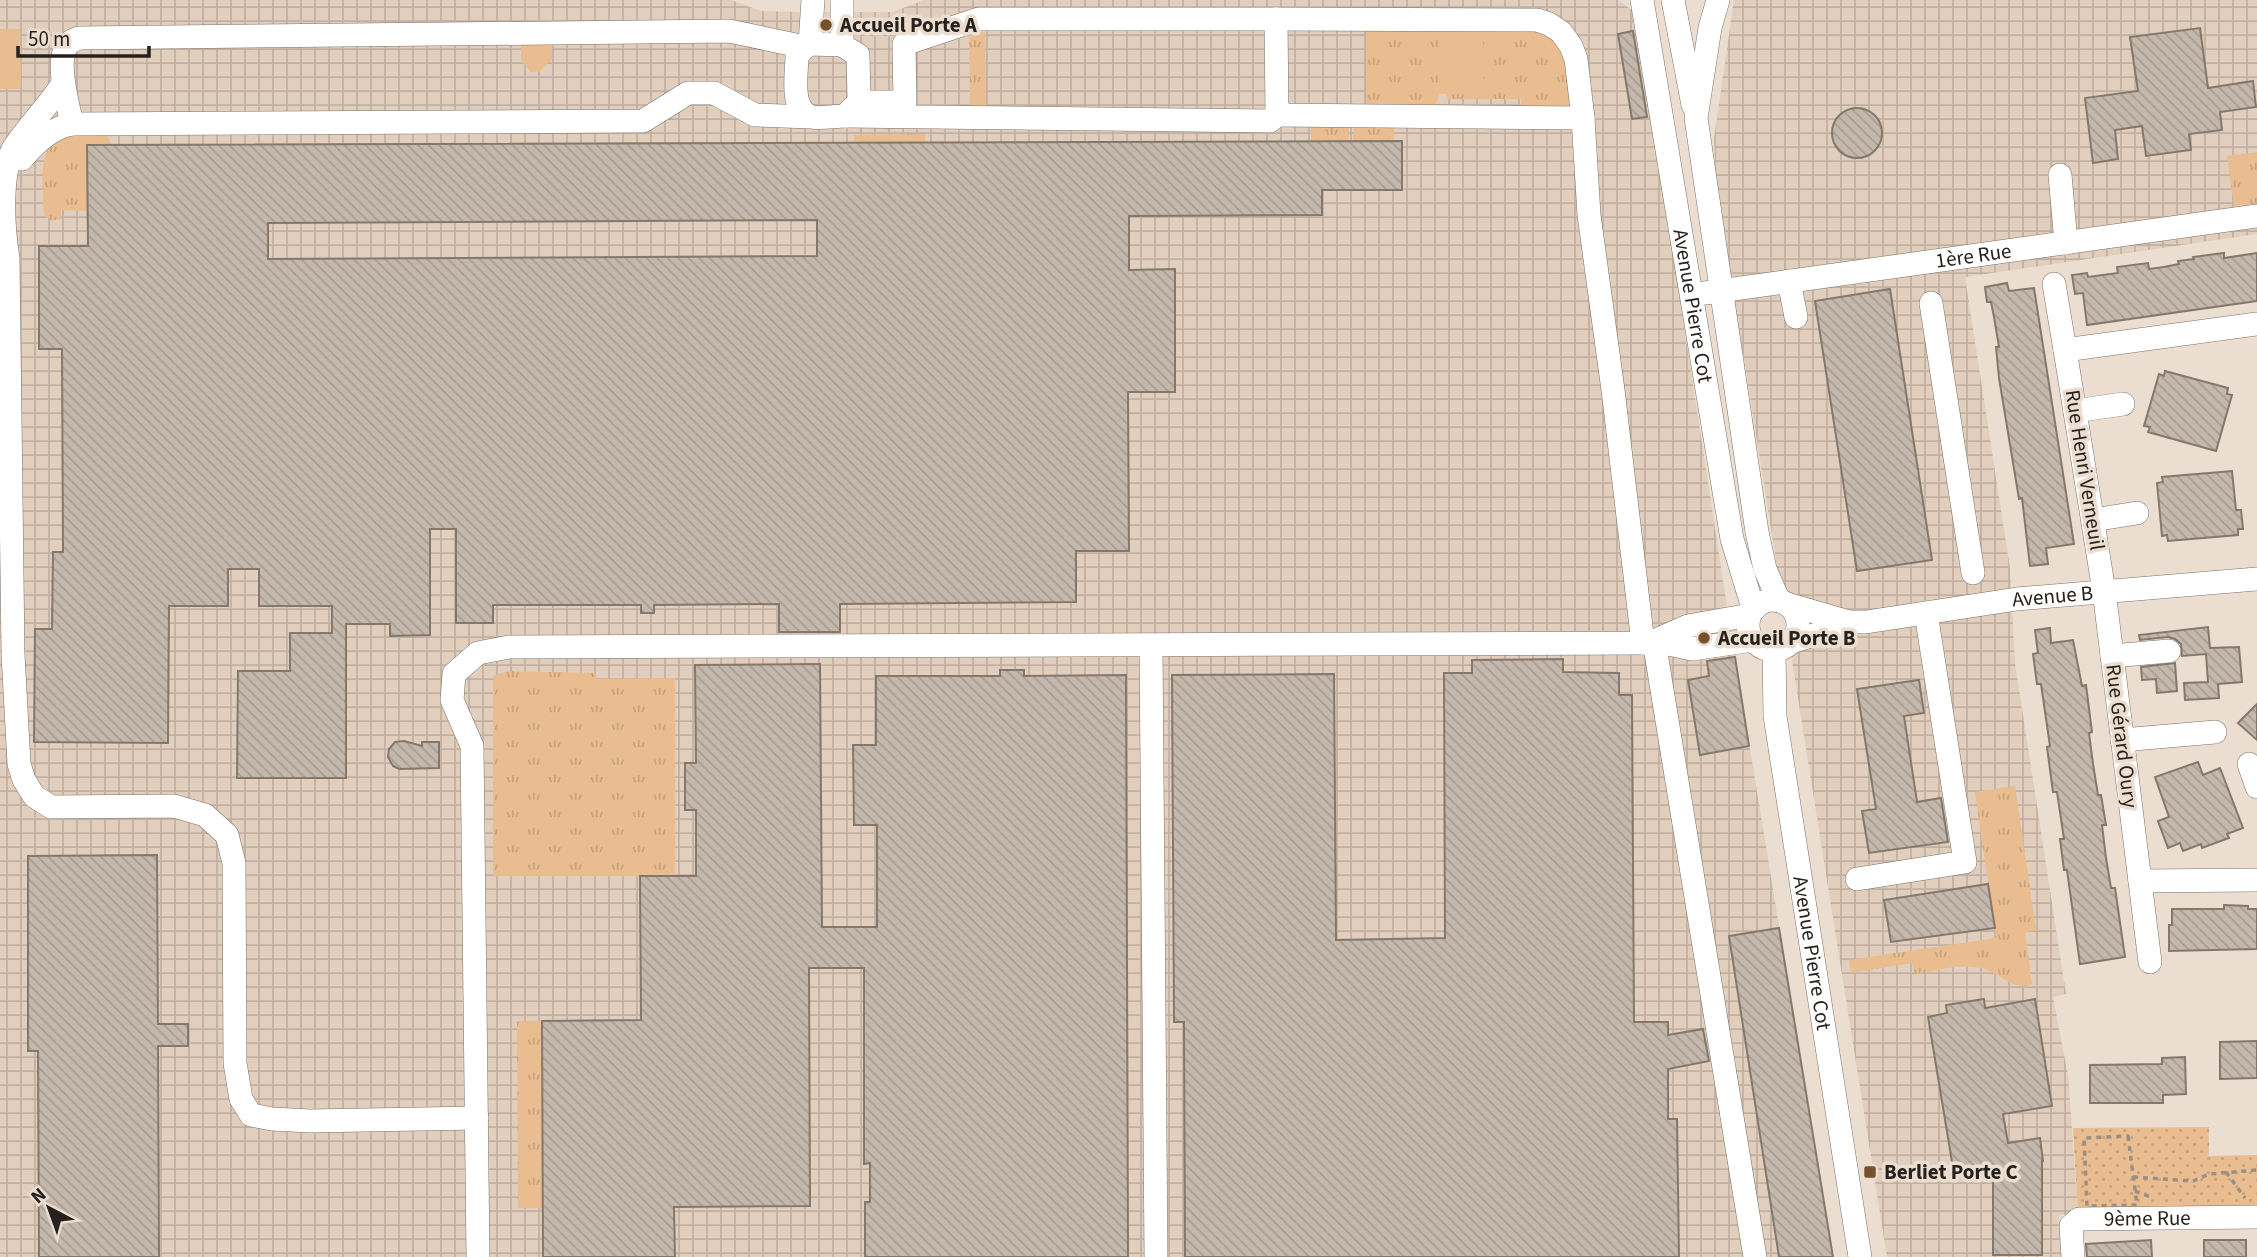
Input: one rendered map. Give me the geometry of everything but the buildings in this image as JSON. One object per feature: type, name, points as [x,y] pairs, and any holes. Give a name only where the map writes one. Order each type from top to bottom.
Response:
[{"type":"street","points":[[811,117],[796,101],[797,57],[807,46],[813,0]]},
{"type":"street","points":[[842,0],[842,45]]},
{"type":"street","name":"Avenue Pierre Cot","points":[[1642,0],[1732,539],[1753,612]]},
{"type":"street","name":"Avenue Pierre Cot","points":[[1673,0],[1696,118],[1757,532],[1765,569],[1783,603]]},
{"type":"street","name":"Avenue Pierre Cot","points":[[1707,0],[1710,28]]},
{"type":"street","name":"Avenue Pierre Cot","points":[[1696,118],[1710,28],[1718,0]]},
{"type":"street","points":[[8,258],[14,229],[16,169],[40,140],[59,126],[72,124],[643,121],[688,93],[714,93],[755,115],[811,117],[905,102],[904,44],[978,19],[1537,20],[1549,24],[1561,32],[1573,52],[1583,118],[1589,215],[1648,642],[1755,1257]]},
{"type":"street","points":[[1276,19],[1277,115]]},
{"type":"street","points":[[72,124],[63,83],[64,49],[70,41],[79,37],[729,31],[807,46],[842,45],[858,55],[852,109]]},
{"type":"street","points":[[63,83],[13,150],[6,162],[4,173],[3,229],[8,258],[13,654],[19,764],[23,780],[34,796],[51,807],[174,806],[205,815],[227,835],[234,863],[235,1063],[241,1099],[251,1115],[310,1121],[477,1118]]},
{"type":"street","points":[[852,109],[1270,121],[1277,115],[1583,118]]},
{"type":"street","points":[[2060,176],[2066,243]]},
{"type":"street","name":"1ère Rue","points":[[1692,295],[2257,216]]},
{"type":"street","points":[[1789,281],[1796,317]]},
{"type":"street","name":"Rue Henri Verneuil","points":[[2054,284],[2104,591]]},
{"type":"street","points":[[1931,303],[1973,573]]},
{"type":"street","points":[[2065,350],[2257,324]]},
{"type":"street","points":[[2075,411],[2123,404]]},
{"type":"street","points":[[2092,520],[2137,513]]},
{"type":"street","name":"Avenue B","points":[[1783,603],[1849,622],[1866,622],[2017,599],[2257,579]]},
{"type":"street","name":"Rue Gérard Oury","points":[[2104,591],[2150,962]]},
{"type":"street","points":[[1648,642],[1688,626],[1753,612],[1762,603],[1783,603],[1793,609],[1798,624],[1797,632],[1782,646],[1759,646],[1749,632],[1753,612]]},
{"type":"street","points":[[1857,879],[1965,862],[1926,612]]},
{"type":"street","name":"Avenue B","points":[[1782,646],[1849,622]]},
{"type":"street","points":[[478,1257],[472,746],[452,700],[454,674],[478,653],[509,647],[1648,642],[1692,649],[1753,639]]},
{"type":"street","points":[[1152,646],[1156,1257]]},
{"type":"street","name":"Avenue Pierre Cot","points":[[1782,646],[1775,716],[1860,1257]]},
{"type":"street","points":[[2112,656],[2169,651]]},
{"type":"street","points":[[2122,740],[2215,732]]},
{"type":"street","points":[[2249,764],[2257,787]]},
{"type":"street","points":[[2140,881],[2257,880]]},
{"type":"street","name":"9ème Rue","points":[[2073,1257],[2071,1226],[2079,1219],[2253,1209]]},
{"type":"path","points":[[2128,1136],[2133,1177],[2137,1205],[2087,1206],[2084,1138],[2128,1136]]},
{"type":"path","points":[[2133,1177],[2193,1181],[2209,1174],[2257,1170]]},
{"type":"path","points":[[2226,1172],[2253,1209]]},
{"type":"shaded area","points":[[0,0],[731,0],[761,11],[893,12],[924,0],[1618,0],[1636,13],[1730,626],[1833,1257],[0,1257]]},
{"type":"shaded area","points":[[1734,0],[2257,0],[2257,234],[1965,277],[2010,568],[2015,663],[2066,994],[2053,997],[2068,1075],[2078,1214],[2059,1215],[2063,1257],[1887,1257],[1716,184],[1714,138]]},
{"type":"green space","points":[[1366,23],[1539,26],[1563,42],[1575,110],[1522,110],[1521,99],[1448,99],[1446,94],[1483,94],[1440,32],[1441,83],[1433,108],[1366,110]]},
{"type":"green space","points":[[0,29],[20,29],[21,89],[0,89]]},
{"type":"green space","points":[[1483,31],[1484,94],[1440,94],[1439,32]]},
{"type":"green space","points":[[969,32],[985,32],[986,113],[970,113]]},
{"type":"green space","points":[[521,41],[552,41],[552,59],[539,72],[530,72],[521,59]]},
{"type":"green space","points":[[1311,120],[1349,120],[1349,141],[1311,141]]},
{"type":"green space","points":[[1354,120],[1394,120],[1394,141],[1353,141]]},
{"type":"green space","points":[[106,132],[111,144],[87,145],[88,211],[61,210],[61,220],[51,220],[44,215],[43,172],[47,150],[53,142],[66,134]]},
{"type":"green space","points":[[925,134],[925,142],[854,142],[854,135]]},
{"type":"green space","points":[[2257,152],[2257,203],[2234,206],[2227,156]]},
{"type":"green space","points":[[507,671],[596,673],[596,679],[675,678],[675,876],[493,876],[493,676]]},
{"type":"green space","points":[[2015,786],[2036,930],[2025,933],[2032,984],[2012,984],[1988,970],[1973,967],[1915,974],[1912,963],[1851,973],[1849,960],[1996,938],[1975,792]]},
{"type":"green space","points":[[517,1021],[542,1021],[543,1208],[518,1208]]},
{"type":"green space","points":[[2209,1127],[2209,1156],[2257,1155],[2257,1213],[2078,1214],[2073,1128]]},
{"type":"place","name":"Accueil Porte A","points":[[826,25]]},
{"type":"place","name":"Accueil Porte B","points":[[1704,638]]},
{"type":"place","name":"Berliet Porte C","points":[[1870,1172]]}]
